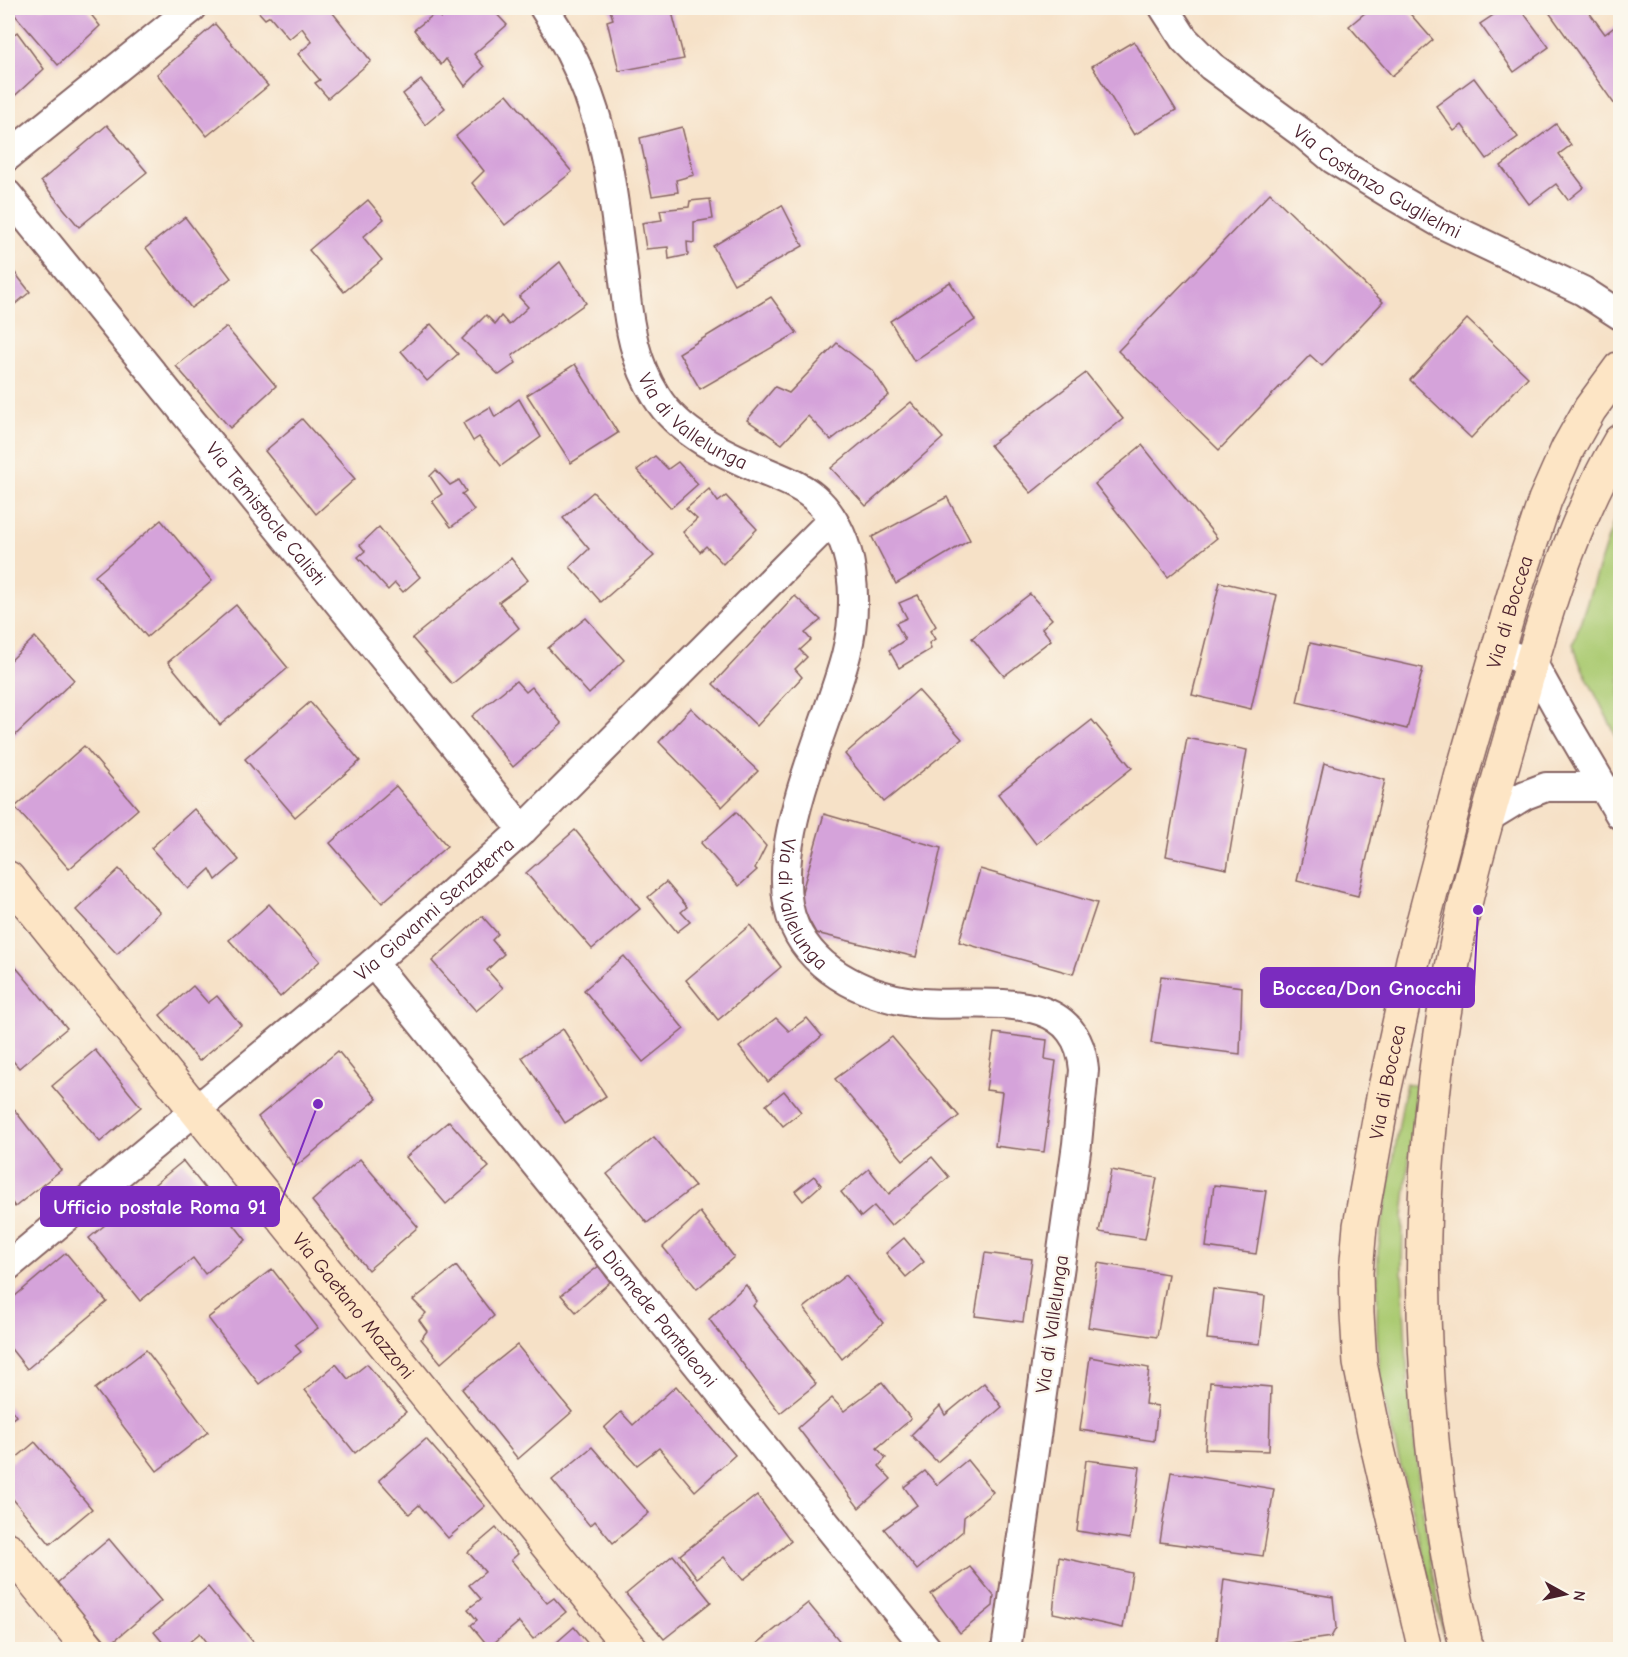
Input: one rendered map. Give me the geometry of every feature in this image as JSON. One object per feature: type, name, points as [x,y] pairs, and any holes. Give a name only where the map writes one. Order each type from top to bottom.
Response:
[{"type":"main road","name":"Via di Boccea","points":[[1425,1650],[1360,1363],[1356,1305],[1360,1226],[1384,1092],[1413,960],[1497,651],[1533,535],[1557,473],[1578,428],[1620,368]]},
{"type":"main road","name":"Via di Boccea","points":[[1467,1650],[1448,1561],[1437,1485],[1426,1366],[1423,1247],[1429,1126],[1443,1020],[1459,932],[1532,662],[1549,605],[1568,554],[1602,475],[1620,441]]},
{"type":"main road","name":"Via Gaetano Mazzoni","points":[[8,878],[632,1650]]},
{"type":"main road","points":[[8,1549],[90,1650]]},
{"type":"street","points":[[8,156],[192,8]]},
{"type":"street","name":"Via di Vallelunga","points":[[544,8],[574,58],[602,136],[612,190],[628,319],[639,361],[654,394],[668,412],[686,429],[723,452],[787,480],[805,490],[819,502],[832,520],[842,540],[851,571],[852,624],[846,655],[810,764],[790,836],[785,884],[786,902],[795,928],[816,958],[855,985],[882,994],[925,1003],[1013,1004],[1049,1014],[1058,1019],[1073,1035],[1083,1060],[1077,1144],[1006,1650]]},
{"type":"street","name":"Via Costanzo Guglielmi","points":[[1164,8],[1184,39],[1211,66],[1302,133],[1333,159],[1442,224],[1583,291],[1620,315]]},
{"type":"street","name":"Via Temistocle Calisti","points":[[8,195],[523,830]]},
{"type":"street","name":"Via Giovanni Senzaterra","points":[[8,1266],[373,963],[523,830],[832,520]]},
{"type":"street","points":[[1497,651],[1532,662],[1620,815]]},
{"type":"street","points":[[1489,817],[1525,795],[1546,787],[1603,787]]},
{"type":"street","name":"Via Diomede Pantaleoni","points":[[373,963],[928,1650]]},
{"type":"green space","points":[[1620,502],[1620,739],[1580,664],[1573,644]]},
{"type":"green space","points":[[1406,1083],[1417,1086],[1403,1217],[1402,1272],[1408,1382],[1421,1500],[1445,1640],[1382,1392],[1377,1334],[1378,1251]]},
{"type":"building","points":[[9,8],[86,8],[100,26],[58,65]]},
{"type":"building","points":[[255,8],[329,8],[371,61],[328,98],[315,83],[320,80],[298,54],[312,42],[302,28],[289,39],[270,16],[265,19]]},
{"type":"building","points":[[454,8],[491,8],[507,25],[474,54],[484,67],[465,86],[446,59],[441,65],[414,30],[437,12],[441,18]]},
{"type":"building","points":[[671,8],[684,59],[619,71],[607,21],[613,19],[610,10]]},
{"type":"building","points":[[1371,8],[1405,8],[1433,40],[1392,76],[1349,26]]},
{"type":"building","points":[[1504,8],[1520,8],[1549,47],[1514,72],[1480,24]]},
{"type":"building","points":[[1546,8],[1586,8],[1605,34],[1620,23],[1620,101],[1615,105]]},
{"type":"building","points":[[215,24],[268,86],[207,136],[157,74]]},
{"type":"building","points":[[17,32],[44,69],[8,102],[8,40]]},
{"type":"building","points":[[1134,41],[1176,110],[1134,135],[1092,66]]},
{"type":"building","points":[[1474,78],[1518,137],[1487,159],[1462,125],[1454,131],[1436,106]]},
{"type":"building","points":[[421,80],[445,108],[425,125],[403,94]]},
{"type":"building","points":[[507,94],[572,172],[505,225],[472,183],[484,171],[456,136]]},
{"type":"building","points":[[1556,124],[1571,145],[1559,154],[1584,187],[1568,200],[1556,184],[1529,204],[1501,166]]},
{"type":"building","points":[[107,125],[147,172],[79,227],[41,181]]},
{"type":"building","points":[[682,127],[694,175],[676,180],[678,192],[652,196],[640,138]]},
{"type":"building","points":[[1270,193],[1383,302],[1322,366],[1310,355],[1219,450],[1118,351]]},
{"type":"building","points":[[710,199],[713,219],[694,222],[694,243],[687,242],[688,255],[669,259],[668,247],[646,249],[642,223],[662,220],[660,210],[689,207],[690,201]]},
{"type":"building","points":[[368,200],[384,219],[363,237],[382,260],[344,292],[309,250]]},
{"type":"building","points":[[782,205],[803,246],[734,284],[713,246]]},
{"type":"building","points":[[185,217],[231,278],[191,308],[146,248]]},
{"type":"building","points":[[560,262],[586,303],[512,356],[516,363],[499,375],[462,339],[486,315],[495,324],[501,316],[509,325],[528,307],[519,297]]},
{"type":"building","points":[[8,264],[30,292],[8,310]]},
{"type":"building","points":[[950,282],[975,320],[914,361],[890,321]]},
{"type":"building","points":[[771,297],[797,333],[700,389],[679,353]]},
{"type":"building","points":[[1467,319],[1528,377],[1471,438],[1410,380]]},
{"type":"building","points":[[431,324],[458,354],[427,381],[401,351]]},
{"type":"building","points":[[226,327],[276,386],[230,428],[176,366]]},
{"type":"building","points":[[837,343],[873,371],[889,395],[831,440],[808,416],[782,444],[747,420],[775,387],[789,393]]},
{"type":"building","points":[[575,364],[618,433],[571,463],[527,395]]},
{"type":"building","points":[[1086,373],[1123,419],[1031,493],[990,445]]},
{"type":"building","points":[[519,399],[541,437],[501,466],[479,437],[473,441],[463,423],[490,407],[495,417]]},
{"type":"building","points":[[911,402],[943,438],[866,506],[831,468]]},
{"type":"building","points":[[302,419],[355,479],[316,514],[265,451]]},
{"type":"building","points":[[1142,445],[1217,538],[1168,577],[1095,484]]},
{"type":"building","points":[[655,456],[668,469],[678,462],[698,484],[671,508],[637,470]]},
{"type":"building","points":[[436,470],[450,485],[459,480],[466,491],[462,494],[474,510],[451,527],[432,501],[442,494],[430,476]]},
{"type":"building","points":[[709,489],[718,502],[726,496],[757,529],[723,564],[706,546],[700,552],[683,532],[697,519],[686,509]]},
{"type":"building","points":[[593,492],[654,556],[601,602],[570,567],[589,549],[563,518]]},
{"type":"building","points":[[947,497],[970,540],[896,584],[872,537]]},
{"type":"building","points":[[161,520],[212,581],[147,637],[95,576]]},
{"type":"building","points":[[379,527],[420,577],[403,592],[395,583],[388,590],[358,557],[365,551],[360,545]]},
{"type":"building","points":[[511,558],[528,580],[499,602],[519,628],[452,684],[412,638]]},
{"type":"building","points":[[1220,582],[1277,595],[1251,709],[1192,695]]},
{"type":"building","points":[[1030,594],[1052,619],[1042,628],[1051,640],[1004,676],[972,638]]},
{"type":"building","points":[[918,595],[936,626],[930,631],[935,639],[929,643],[931,649],[899,668],[889,650],[905,640],[896,623],[907,618],[899,603]]},
{"type":"building","points":[[795,596],[821,620],[805,633],[811,640],[800,650],[807,657],[795,669],[802,677],[757,726],[713,684]]},
{"type":"building","points":[[236,605],[288,668],[220,725],[168,662]]},
{"type":"building","points":[[586,618],[624,660],[589,694],[548,648]]},
{"type":"building","points":[[35,637],[74,680],[8,742],[8,663]]},
{"type":"building","points":[[1310,643],[1423,668],[1407,729],[1297,702]]},
{"type":"building","points":[[516,681],[526,692],[532,687],[562,724],[513,767],[472,716]]},
{"type":"building","points":[[918,690],[962,739],[884,802],[845,754]]},
{"type":"building","points":[[310,702],[360,761],[295,817],[245,759]]},
{"type":"building","points":[[691,708],[758,771],[722,807],[659,742]]},
{"type":"building","points":[[1092,720],[1132,768],[1036,844],[998,794]]},
{"type":"building","points":[[1187,738],[1247,750],[1227,869],[1166,856]]},
{"type":"building","points":[[84,746],[138,809],[69,869],[15,807]]},
{"type":"building","points":[[1324,763],[1385,780],[1358,896],[1297,881]]},
{"type":"building","points":[[396,786],[447,846],[382,903],[330,843]]},
{"type":"building","points":[[194,809],[239,860],[216,880],[210,869],[188,889],[151,848]]},
{"type":"building","points":[[736,812],[766,846],[755,868],[757,870],[739,886],[701,843]]},
{"type":"building","points":[[824,814],[941,848],[916,957],[816,933],[799,902]]},
{"type":"building","points":[[575,830],[640,909],[592,949],[526,873]]},
{"type":"building","points":[[119,869],[160,912],[117,954],[76,910]]},
{"type":"building","points":[[980,869],[1097,903],[1073,974],[959,942]]},
{"type":"building","points":[[666,882],[687,907],[681,912],[690,922],[677,932],[648,897]]},
{"type":"building","points":[[269,904],[320,961],[280,997],[229,940]]},
{"type":"building","points":[[482,916],[498,934],[492,940],[504,954],[487,970],[503,988],[476,1011],[432,961]]},
{"type":"building","points":[[750,925],[781,967],[718,1020],[686,980]]},
{"type":"building","points":[[624,956],[684,1029],[643,1062],[584,990]]},
{"type":"building","points":[[9,959],[67,1028],[19,1068],[8,1055]]},
{"type":"building","points":[[1161,976],[1242,987],[1240,1054],[1151,1043]]},
{"type":"building","points":[[193,986],[208,1003],[217,996],[241,1025],[199,1061],[160,1015]]},
{"type":"building","points":[[776,1018],[789,1031],[807,1018],[822,1036],[768,1082],[739,1047]]},
{"type":"building","points":[[563,1029],[606,1096],[565,1123],[522,1057]]},
{"type":"building","points":[[994,1033],[1047,1040],[1045,1059],[1056,1061],[1044,1152],[995,1146],[1002,1092],[986,1090]]},
{"type":"building","points":[[892,1037],[959,1116],[903,1160],[835,1079]]},
{"type":"building","points":[[95,1050],[141,1107],[100,1142],[52,1086]]},
{"type":"building","points":[[338,1051],[377,1099],[295,1167],[258,1117]]},
{"type":"building","points":[[784,1091],[801,1112],[783,1126],[766,1105]]},
{"type":"building","points":[[13,1108],[61,1170],[15,1207],[8,1197],[8,1112]]},
{"type":"building","points":[[449,1121],[489,1167],[446,1204],[406,1157]]},
{"type":"building","points":[[654,1137],[695,1186],[647,1223],[607,1174]]},
{"type":"building","points":[[932,1157],[949,1177],[891,1226],[874,1206],[861,1217],[841,1192],[869,1169],[889,1194]]},
{"type":"building","points":[[360,1159],[418,1227],[368,1270],[312,1201]]},
{"type":"building","points":[[183,1161],[246,1240],[205,1274],[193,1258],[140,1301],[89,1238]]},
{"type":"building","points":[[1111,1170],[1157,1178],[1145,1239],[1099,1232]]},
{"type":"building","points":[[814,1176],[821,1185],[803,1201],[795,1191]]},
{"type":"building","points":[[1214,1185],[1266,1191],[1256,1254],[1206,1247]]},
{"type":"building","points":[[700,1212],[734,1257],[697,1289],[663,1247]]},
{"type":"building","points":[[904,1238],[924,1262],[906,1277],[886,1253]]},
{"type":"building","points":[[66,1253],[107,1302],[27,1369],[8,1345],[8,1302]]},
{"type":"building","points":[[985,1253],[1032,1259],[1023,1322],[975,1316]]},
{"type":"building","points":[[1098,1263],[1168,1274],[1157,1337],[1088,1327]]},
{"type":"building","points":[[456,1266],[494,1316],[441,1363],[421,1339],[427,1331],[419,1320],[426,1313],[413,1300]]},
{"type":"building","points":[[599,1266],[610,1282],[576,1312],[561,1295]]},
{"type":"building","points":[[272,1269],[318,1328],[295,1345],[301,1352],[259,1384],[208,1318]]},
{"type":"building","points":[[846,1275],[883,1323],[842,1359],[804,1308]]},
{"type":"building","points":[[746,1285],[757,1301],[753,1306],[816,1384],[780,1413],[709,1319]]},
{"type":"building","points":[[1213,1289],[1265,1296],[1260,1344],[1207,1339]]},
{"type":"building","points":[[517,1345],[572,1412],[518,1459],[462,1389]]},
{"type":"building","points":[[146,1350],[208,1432],[157,1471],[95,1389]]},
{"type":"building","points":[[1090,1357],[1149,1368],[1145,1404],[1158,1406],[1154,1441],[1080,1430]]},
{"type":"building","points":[[336,1364],[348,1379],[367,1364],[406,1412],[355,1453],[305,1390]]},
{"type":"building","points":[[882,1382],[911,1419],[877,1448],[886,1458],[879,1466],[891,1479],[859,1508],[798,1428],[832,1398],[844,1411]]},
{"type":"building","points":[[1210,1382],[1271,1387],[1269,1451],[1205,1449]]},
{"type":"building","points":[[984,1383],[1002,1407],[937,1462],[911,1435],[940,1406],[945,1415]]},
{"type":"building","points":[[676,1386],[735,1455],[695,1491],[659,1448],[637,1465],[604,1428],[621,1412],[633,1425]]},
{"type":"building","points":[[8,1405],[16,1416],[8,1422]]},
{"type":"building","points":[[426,1439],[485,1506],[448,1538],[419,1505],[409,1514],[379,1480]]},
{"type":"building","points":[[35,1442],[92,1509],[50,1544],[8,1493],[8,1465]]},
{"type":"building","points":[[592,1447],[649,1513],[613,1543],[595,1521],[590,1526],[552,1480]]},
{"type":"building","points":[[967,1460],[993,1492],[964,1517],[963,1531],[917,1570],[884,1529],[917,1505],[904,1487],[925,1471],[937,1485]]},
{"type":"building","points":[[1086,1460],[1140,1467],[1130,1539],[1077,1531]]},
{"type":"building","points":[[1171,1472],[1274,1489],[1263,1556],[1160,1542]]},
{"type":"building","points":[[757,1495],[791,1541],[743,1580],[724,1557],[697,1578],[680,1555]]},
{"type":"building","points":[[496,1528],[518,1554],[511,1560],[547,1603],[554,1598],[566,1612],[533,1639],[519,1622],[489,1647],[471,1625],[477,1620],[468,1609],[481,1599],[469,1585],[485,1572],[468,1552]]},
{"type":"building","points":[[109,1539],[161,1601],[109,1645],[57,1583]]},
{"type":"building","points":[[673,1555],[711,1602],[664,1639],[626,1594]]},
{"type":"building","points":[[1059,1557],[1132,1573],[1123,1628],[1053,1613]]},
{"type":"building","points":[[970,1567],[994,1596],[993,1606],[960,1633],[931,1594]]},
{"type":"building","points":[[1224,1579],[1333,1597],[1336,1628],[1331,1637],[1240,1650],[1216,1650]]},
{"type":"building","points":[[208,1587],[254,1643],[246,1650],[213,1650],[200,1633],[180,1650],[169,1650],[154,1632]]},
{"type":"building","points":[[808,1603],[847,1650],[749,1650]]},
{"type":"building","points":[[574,1627],[593,1650],[548,1650]]},
{"type":"place","name":"Boccea/Don Gnocchi","points":[[1478,910]]},
{"type":"place","name":"Ufficio postale Roma 91","points":[[318,1104]]}]
